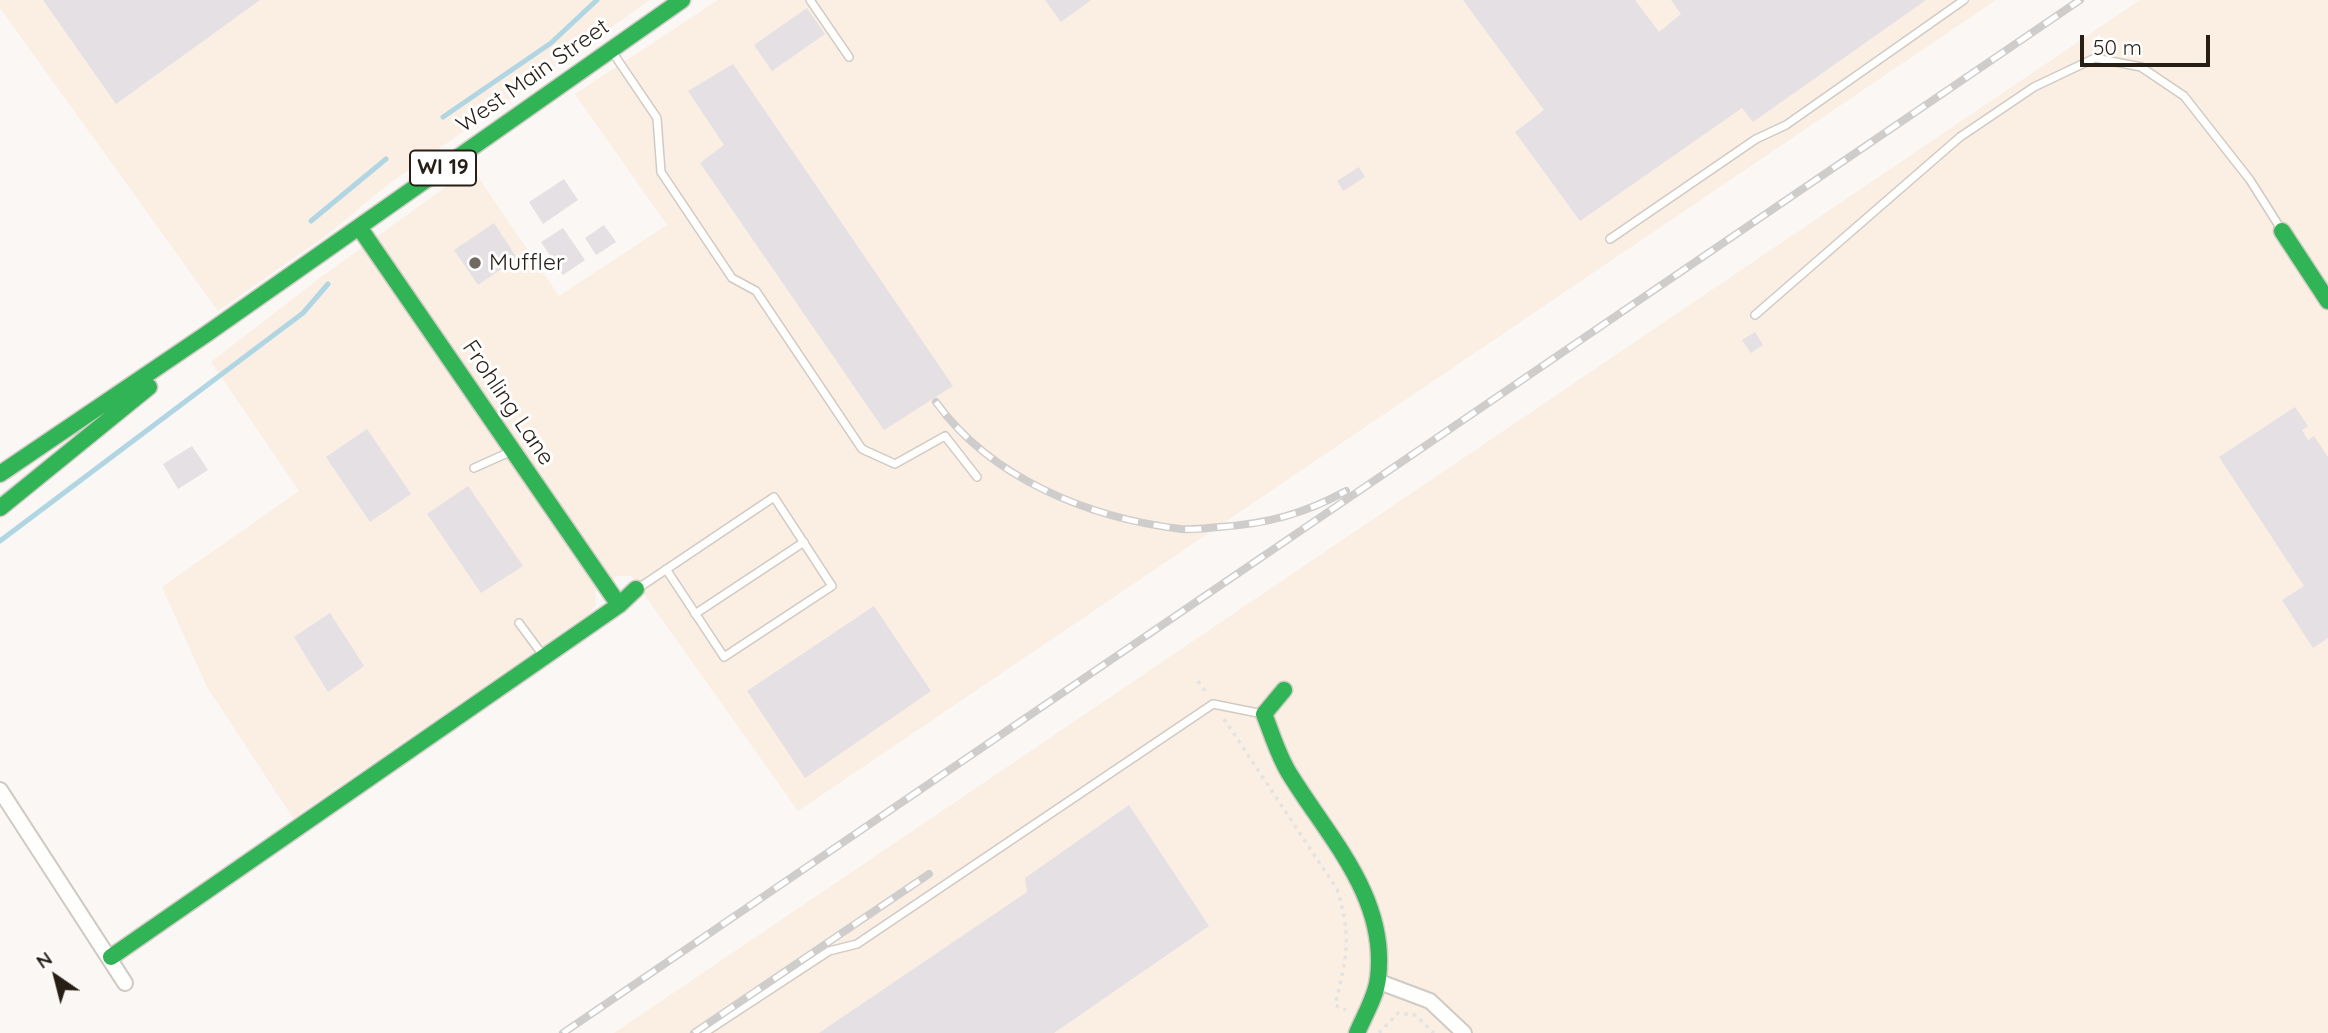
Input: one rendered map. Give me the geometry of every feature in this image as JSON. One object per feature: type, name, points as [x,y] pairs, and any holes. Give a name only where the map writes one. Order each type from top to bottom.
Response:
[{"type":"street","name":"West Main Street","points":[[0,474],[205,335],[682,0]]},
{"type":"street","name":"Frohling Lane","points":[[359,227],[619,605]]},
{"type":"street","points":[[2282,230],[2328,301]]},
{"type":"street","name":"West Main Street","points":[[0,508],[121,412],[205,335]]},
{"type":"street","points":[[111,957],[619,605],[636,589]]},
{"type":"street","points":[[1284,690],[1264,714],[1287,770],[1352,865],[1371,905],[1379,949],[1377,981],[1357,1033]]},
{"type":"street","points":[[0,790],[111,957],[125,984]]},
{"type":"street","points":[[1377,981],[1430,1001],[1464,1033]]},
{"type":"lane","points":[[810,0],[849,57]]},
{"type":"lane","points":[[1610,239],[1756,139],[1786,125],[1965,0]]},
{"type":"lane","points":[[611,50],[657,118],[661,172],[732,278],[756,291],[862,449],[895,464],[945,436],[977,477]]},
{"type":"lane","points":[[1755,315],[1959,137],[2034,87],[2095,58],[2141,67],[2184,96],[2250,180],[2282,230]]},
{"type":"lane","points":[[474,468],[513,450]]},
{"type":"lane","points":[[636,589],[666,569],[774,497],[832,586],[724,657],[666,569]]},
{"type":"lane","points":[[695,614],[804,542]]},
{"type":"lane","points":[[519,623],[544,657]]},
{"type":"lane","points":[[704,1033],[829,951],[857,944],[1213,704],[1264,714]]},
{"type":"path","points":[[1198,681],[1337,889],[1347,921],[1347,958],[1335,1005],[1383,1026]]},
{"type":"path","points":[[1379,1033],[1398,1013],[1415,1015],[1434,1033]]},
{"type":"shaded area","points":[[0,0],[650,0],[386,186],[327,235],[218,311],[0,8]]},
{"type":"shaded area","points":[[718,0],[1996,0],[798,811],[631,576],[617,576],[595,592],[596,604],[590,613],[293,818],[207,687],[162,587],[299,491],[211,362],[321,277],[472,168],[559,296],[667,225],[575,94]]},
{"type":"shaded area","points":[[2140,0],[2328,0],[2328,1033],[614,1033]]},
{"type":"building","points":[[43,0],[260,0],[116,104]]},
{"type":"building","points":[[1045,0],[1091,0],[1061,22]]},
{"type":"building","points":[[1463,0],[1635,0],[1659,32],[1681,14],[1671,0],[1926,0],[1753,122],[1742,108],[1580,221],[1515,132],[1544,110]]},
{"type":"building","points":[[807,8],[825,34],[772,71],[754,45]]},
{"type":"building","points":[[733,64],[953,386],[884,430],[700,163],[724,145],[688,91]]},
{"type":"building","points":[[1359,167],[1365,177],[1343,191],[1337,181]]},
{"type":"building","points":[[564,179],[578,200],[543,224],[529,202]]},
{"type":"building","points":[[494,223],[517,258],[478,285],[454,250]]},
{"type":"building","points":[[604,225],[616,242],[596,255],[585,238]]},
{"type":"building","points":[[563,228],[585,260],[563,275],[541,242]]},
{"type":"building","points":[[1755,332],[1763,345],[1751,353],[1742,340]]},
{"type":"building","points":[[2295,407],[2308,426],[2302,430],[2308,440],[2314,436],[2328,457],[2328,638],[2313,648],[2282,600],[2304,586],[2219,457]]},
{"type":"building","points":[[367,429],[411,494],[370,522],[326,457]]},
{"type":"building","points":[[192,446],[208,470],[178,489],[163,464]]},
{"type":"building","points":[[468,486],[523,566],[481,593],[427,514]]},
{"type":"building","points":[[874,606],[931,691],[805,778],[747,691]]},
{"type":"building","points":[[330,613],[364,666],[328,692],[294,637]]},
{"type":"building","points":[[1129,805],[1209,926],[1054,1033],[819,1033],[1027,892],[1025,878]]},
{"type":"waterway","points":[[443,117],[551,43],[597,0]]},
{"type":"waterway","points":[[311,221],[386,159]]},
{"type":"waterway","points":[[0,541],[303,313],[328,284]]},
{"type":"railway","points":[[563,1033],[2080,0]]},
{"type":"railway","points":[[936,402],[959,429],[985,453],[1014,473],[1078,504],[1147,524],[1181,529],[1236,526],[1300,512],[1346,491]]},
{"type":"railway","points":[[694,1033],[929,874]]},
{"type":"traffic: fast","points":[[0,474],[205,335],[682,0]]},
{"type":"traffic: fast","points":[[359,227],[619,605]]},
{"type":"traffic: fast","points":[[2282,231],[2328,301]]},
{"type":"traffic: fast","points":[[0,508],[149,387]]},
{"type":"traffic: fast","points":[[111,957],[619,605],[636,589]]},
{"type":"traffic: fast","points":[[1284,690],[1264,714],[1275,744],[1289,773],[1352,869],[1365,894],[1374,921],[1379,949],[1377,985],[1357,1033]]},
{"type":"place","name":"Muffler","points":[[475,263]]}]
